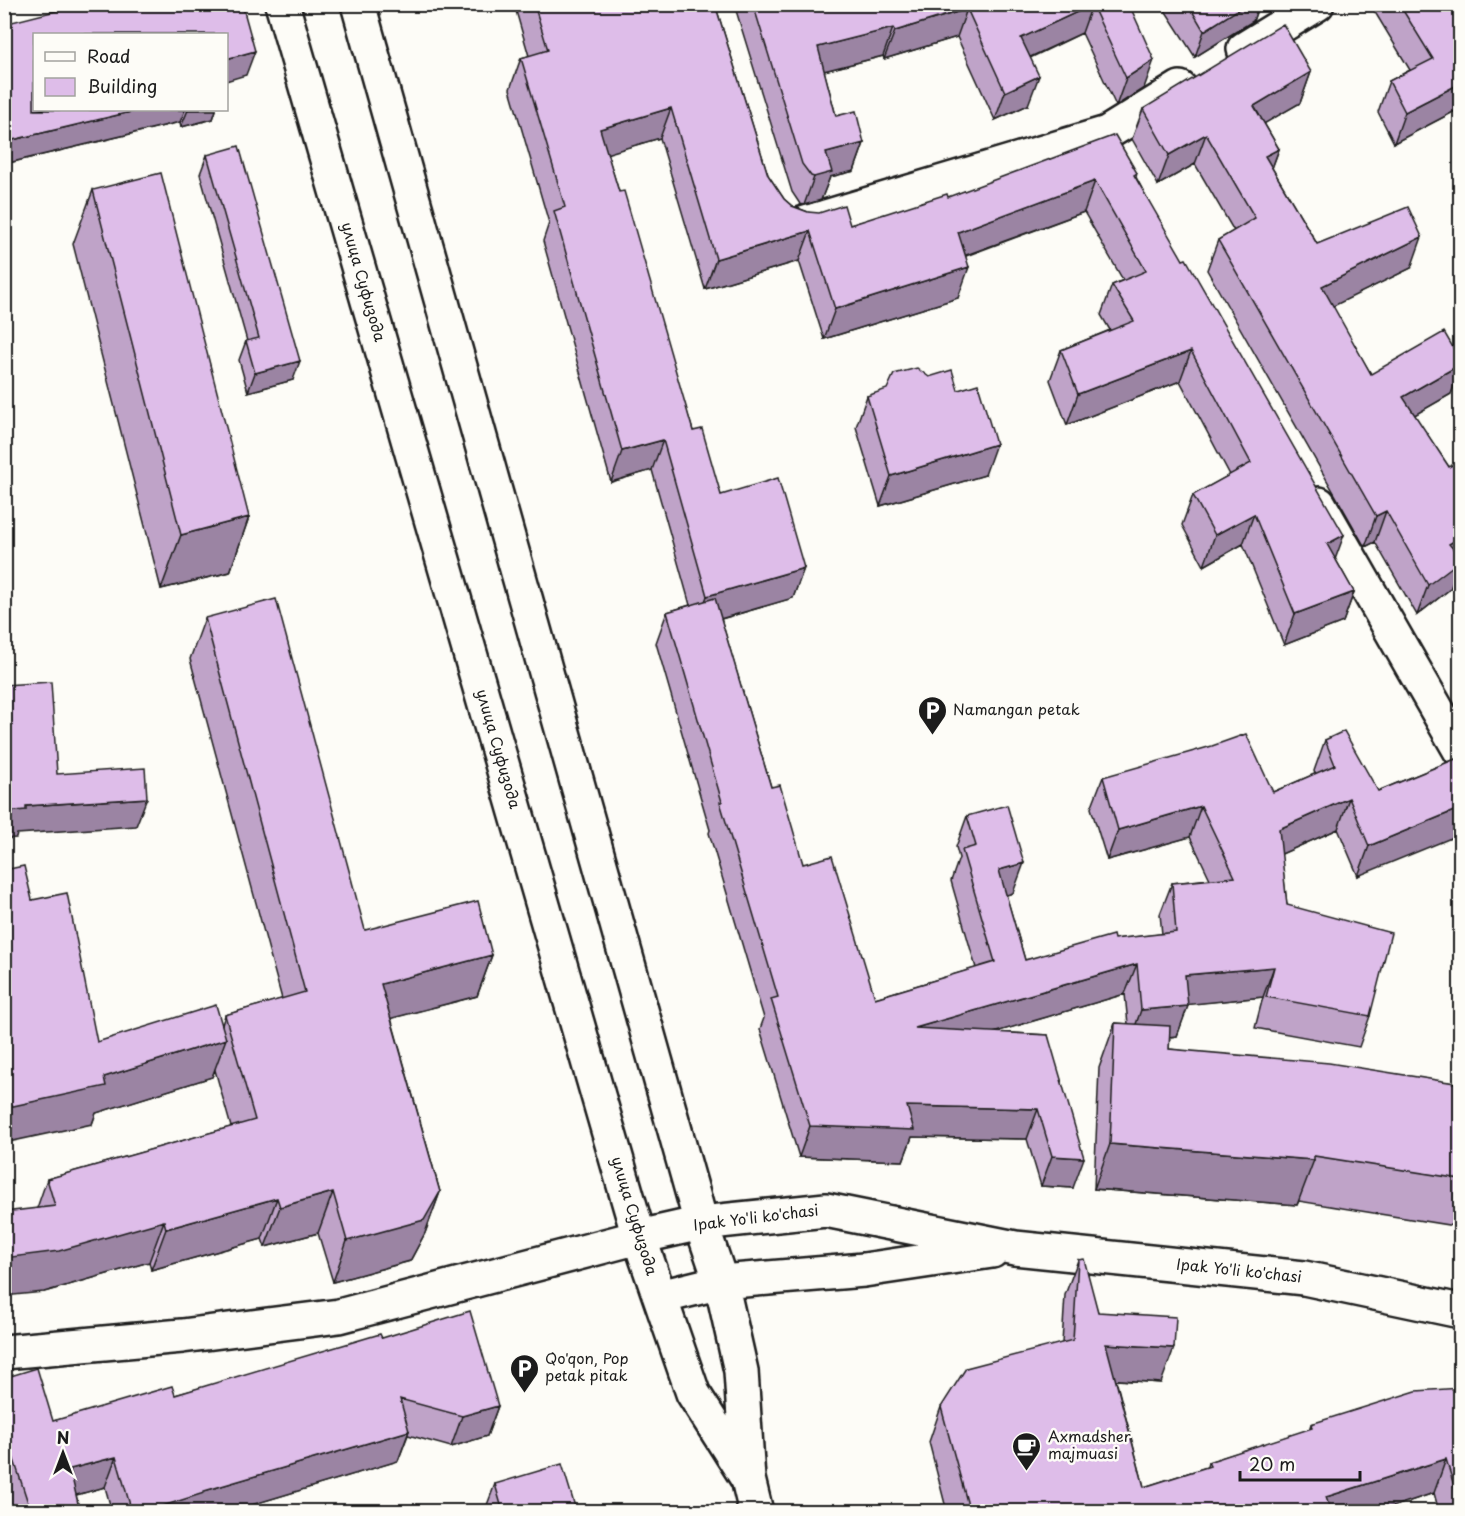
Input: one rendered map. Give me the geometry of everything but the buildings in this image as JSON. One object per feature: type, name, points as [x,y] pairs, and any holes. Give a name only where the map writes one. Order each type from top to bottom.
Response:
[{"type":"main road","name":"улица Суфизода","points":[[282,4],[639,1237],[693,1393],[748,1479]]},
{"type":"main road","points":[[358,4],[701,1223],[720,1282],[741,1371],[748,1479],[756,1512]]},
{"type":"main road","points":[[782,209],[788,219],[803,225],[1107,133],[1317,4]]},
{"type":"main road","points":[[1107,133],[1124,164]]},
{"type":"main road","points":[[1307,483],[1461,750]]},
{"type":"main road","name":"Ipak Yo'li ko'chasi","points":[[4,1352],[182,1336],[339,1316],[639,1237],[701,1223],[826,1210],[1015,1248],[1304,1278],[1461,1311]]},
{"type":"main road","name":"Ipak Yo'li ko'chasi","points":[[660,1297],[720,1282],[864,1270],[1015,1248]]},
{"type":"place","name":"Namangan petak","points":[[932,736]]},
{"type":"place","name":"Qo'qon, Pop petak pitak","points":[[524,1394]]},
{"type":"place","name":"Axmadsher majmuasi","points":[[1027,1472]]}]
